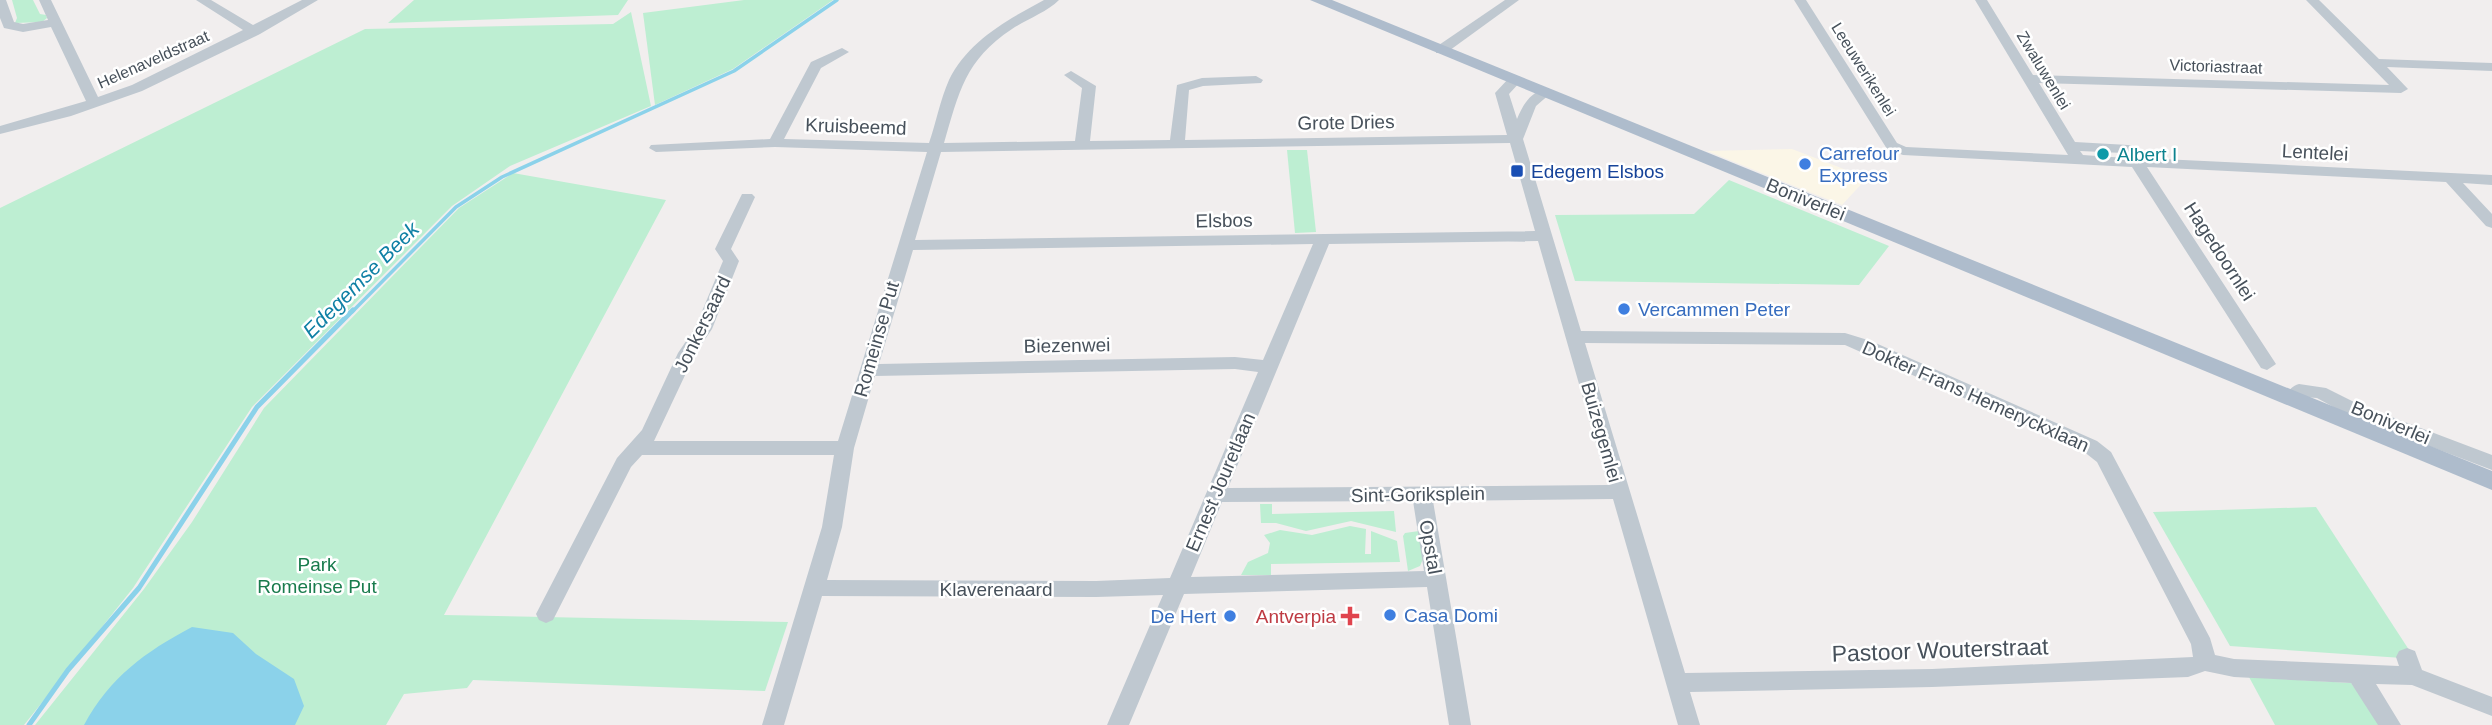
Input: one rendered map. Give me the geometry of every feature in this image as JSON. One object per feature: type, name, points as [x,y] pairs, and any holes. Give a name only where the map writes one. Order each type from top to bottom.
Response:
[{"type":"main road","name":"Boniverlei","points":[[1318,0],[2492,481]]},
{"type":"street","points":[[1,0],[9,25],[23,28],[53,23]]},
{"type":"street","points":[[45,0],[53,23],[94,104]]},
{"type":"street","points":[[202,0],[254,31]]},
{"type":"street","name":"Helenaveldstraat","points":[[0,130],[94,104],[166,75],[312,0]]},
{"type":"street","name":"Romeinse Put","points":[[773,725],[832,527],[845,448],[867,370],[955,82],[965,62],[983,42],[1053,0]]},
{"type":"street","points":[[1441,50],[1513,0]]},
{"type":"street","name":"Leeuwerikenlei","points":[[1800,0],[1892,146],[1903,150]]},
{"type":"street","name":"Zwaluwenlei","points":[[1981,0],[2074,153]]},
{"type":"street","points":[[2312,0],[2376,63],[2492,66]]},
{"type":"street","name":"Kruisbeemd","points":[[775,143],[816,65],[842,52]]},
{"type":"street","name":"Victoriastraat","points":[[2029,79],[2402,89],[2376,63]]},
{"type":"street","points":[[1071,75],[1089,86],[1082,145]]},
{"type":"street","points":[[1177,145],[1182,88],[1202,82],[1256,80]]},
{"type":"street","name":"Buizegemlei","points":[[1514,81],[1502,93],[1689,725]]},
{"type":"street","points":[[1516,139],[1530,104],[1544,93]]},
{"type":"street","name":"Grote Dries","points":[[935,148],[1516,139]]},
{"type":"street","name":"Kruisbeemd","points":[[656,148],[775,143],[935,148]]},
{"type":"street","name":"Lentelei","points":[[1903,150],[2074,153],[2136,161],[2492,180]]},
{"type":"street","name":"Hagedoornlei","points":[[2136,161],[2267,364]]},
{"type":"street","points":[[2449,178],[2492,223]]},
{"type":"street","name":"Jonkersaard","points":[[546,614],[624,463],[649,434],[687,353],[703,329],[731,261],[723,249],[747,197]]},
{"type":"street","name":"Elsbos","points":[[904,245],[1544,236]]},
{"type":"street","name":"Ernest Jouretlaan","points":[[1118,725],[1323,240]]},
{"type":"street","name":"Dokter Frans Hemeryckxlaan","points":[[1574,337],[1845,339],[1865,345],[2090,446],[2104,457],[2202,644],[2205,662]]},
{"type":"street","name":"Biezenwei","points":[[867,370],[1235,363],[1268,368]]},
{"type":"street","name":"Boniverlei","points":[[2293,398],[2299,390],[2320,392],[2354,410],[2492,464]]},
{"type":"street","points":[[637,448],[845,448]]},
{"type":"street","name":"Sint-Goriksplein","points":[[1216,495],[1620,492]]},
{"type":"street","name":"Opstal","points":[[1422,494],[1460,725]]},
{"type":"street","points":[[1177,586],[1437,579]]},
{"type":"street","name":"Klaverenaard","points":[[815,588],[1096,590],[1177,586]]},
{"type":"street","points":[[2205,662],[2234,668],[2357,673],[2410,667],[2491,707]]},
{"type":"street","name":"Pastoor Wouterstraat","points":[[1676,683],[1932,678],[2188,668],[2205,662]]},
{"type":"street","points":[[2357,673],[2390,725]]},
{"type":"shaded area","points":[[1792,149],[1867,178],[1842,205],[1707,151]]},
{"type":"green space","points":[[12,0],[33,0],[40,14],[46,15],[47,18],[42,22],[15,23],[17,18]]},
{"type":"green space","points":[[414,0],[628,0],[618,15],[388,23]]},
{"type":"green space","points":[[744,0],[833,0],[733,69],[655,105],[643,13]]},
{"type":"green space","points":[[631,12],[651,106],[510,166],[452,206],[252,407],[133,588],[24,725],[0,725],[0,208],[365,29],[613,24]]},
{"type":"green space","points":[[1287,150],[1307,150],[1316,232],[1295,233]]},
{"type":"green space","name":"Park Romeinse Put","points":[[513,173],[666,200],[444,615],[788,622],[765,691],[473,680],[467,688],[404,694],[386,725],[35,725],[144,589],[192,522],[264,408],[459,208]]},
{"type":"green space","points":[[1729,180],[1889,246],[1859,285],[1575,281],[1555,215],[1694,214]]},
{"type":"green space","points":[[1260,504],[1272,504],[1272,514],[1394,511],[1396,532],[1351,521],[1306,531],[1276,523],[1261,523]]},
{"type":"green space","points":[[2316,507],[2413,656],[2402,658],[2230,646],[2153,512]]},
{"type":"green space","points":[[1350,526],[1366,529],[1365,554],[1371,554],[1371,531],[1397,541],[1400,562],[1271,564],[1271,575],[1241,575],[1248,562],[1268,553],[1270,543],[1264,535],[1280,530],[1312,535]]},
{"type":"green space","points":[[1419,531],[1423,559],[1420,566],[1408,571],[1403,536],[1405,533]]},
{"type":"green space","points":[[2249,677],[2351,683],[2382,725],[2275,725]]},
{"type":"water","points":[[192,627],[233,633],[256,654],[294,679],[304,706],[295,725],[84,725],[105,693],[130,667]]},
{"type":"waterway","name":"Edegemse Beek","points":[[352,312],[456,207],[502,177],[734,71],[837,0]]},
{"type":"waterway","name":"Edegemse Beek","points":[[29,725],[68,670],[139,588],[257,407],[353,310]]},
{"type":"place","name":"Albert I","points":[[2103,154]]},
{"type":"place","name":"Carrefour Express","points":[[1805,164]]},
{"type":"place","name":"Edegem Elsbos","points":[[1517,171]]},
{"type":"place","name":"Vercammen Peter","points":[[1624,309]]},
{"type":"place","name":"Casa Domi","points":[[1390,615]]},
{"type":"place","name":"De Hert","points":[[1230,616]]},
{"type":"place","name":"Antverpia","points":[[1350,616]]}]
